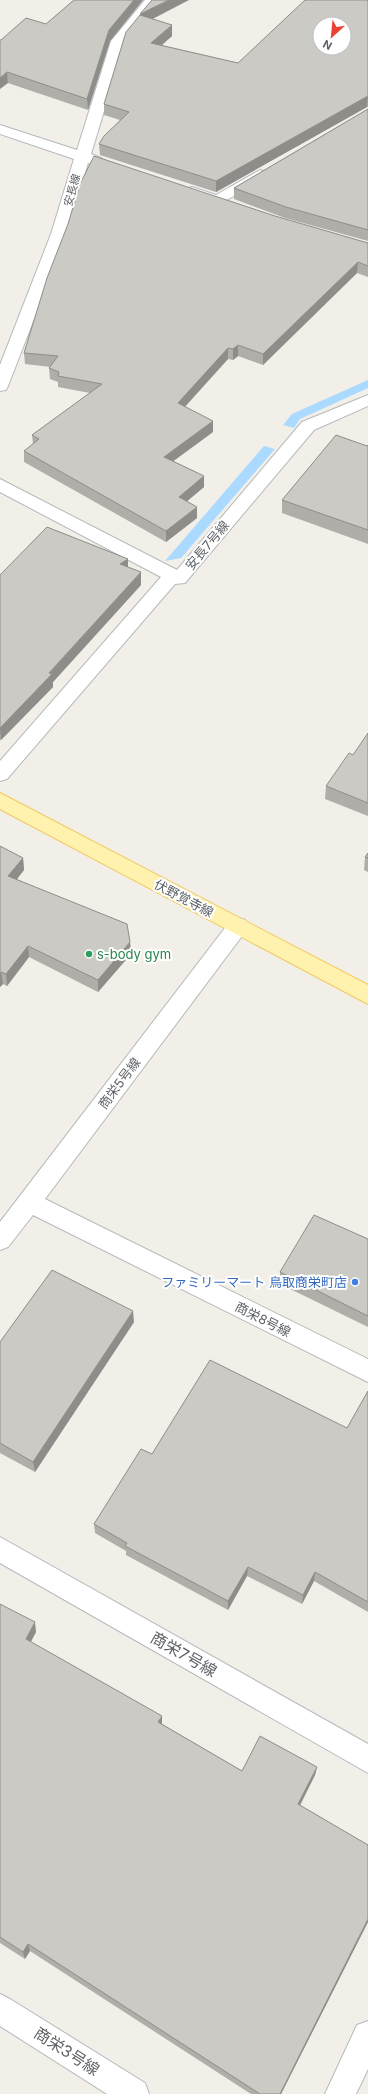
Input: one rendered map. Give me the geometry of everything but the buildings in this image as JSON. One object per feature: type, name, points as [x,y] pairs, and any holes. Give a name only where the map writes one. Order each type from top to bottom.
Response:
[{"type":"main road","name":"伏野覚寺線","points":[[0,800],[368,995]]},
{"type":"street","name":"安長線","points":[[0,386],[59,234],[118,41],[152,0]]},
{"type":"street","points":[[0,129],[112,166]]},
{"type":"street","points":[[218,200],[272,169]]},
{"type":"street","points":[[180,188],[239,207]]},
{"type":"street","name":"安長7号線","points":[[0,485],[179,579],[308,426],[368,400]]},
{"type":"street","points":[[0,774],[172,576]]},
{"type":"street","name":"商栄5号線","points":[[0,1240],[238,926]]},
{"type":"street","name":"商栄8号線","points":[[29,1202],[368,1371]]},
{"type":"street","name":"商栄7号線","points":[[0,1549],[368,1759]]},
{"type":"street","name":"商栄3号線","points":[[0,2009],[134,2094]]},
{"type":"street","points":[[340,2094],[368,2036]]},
{"type":"water","points":[[368,380],[368,388],[300,419],[294,428],[283,425],[292,414]]},
{"type":"water","points":[[264,446],[275,449],[181,558],[165,561]]},
{"type":"place","name":"s-body gym","points":[[89,954]]},
{"type":"place","name":"ファミリーマート 鳥取商栄町店","points":[[355,1282]]}]
